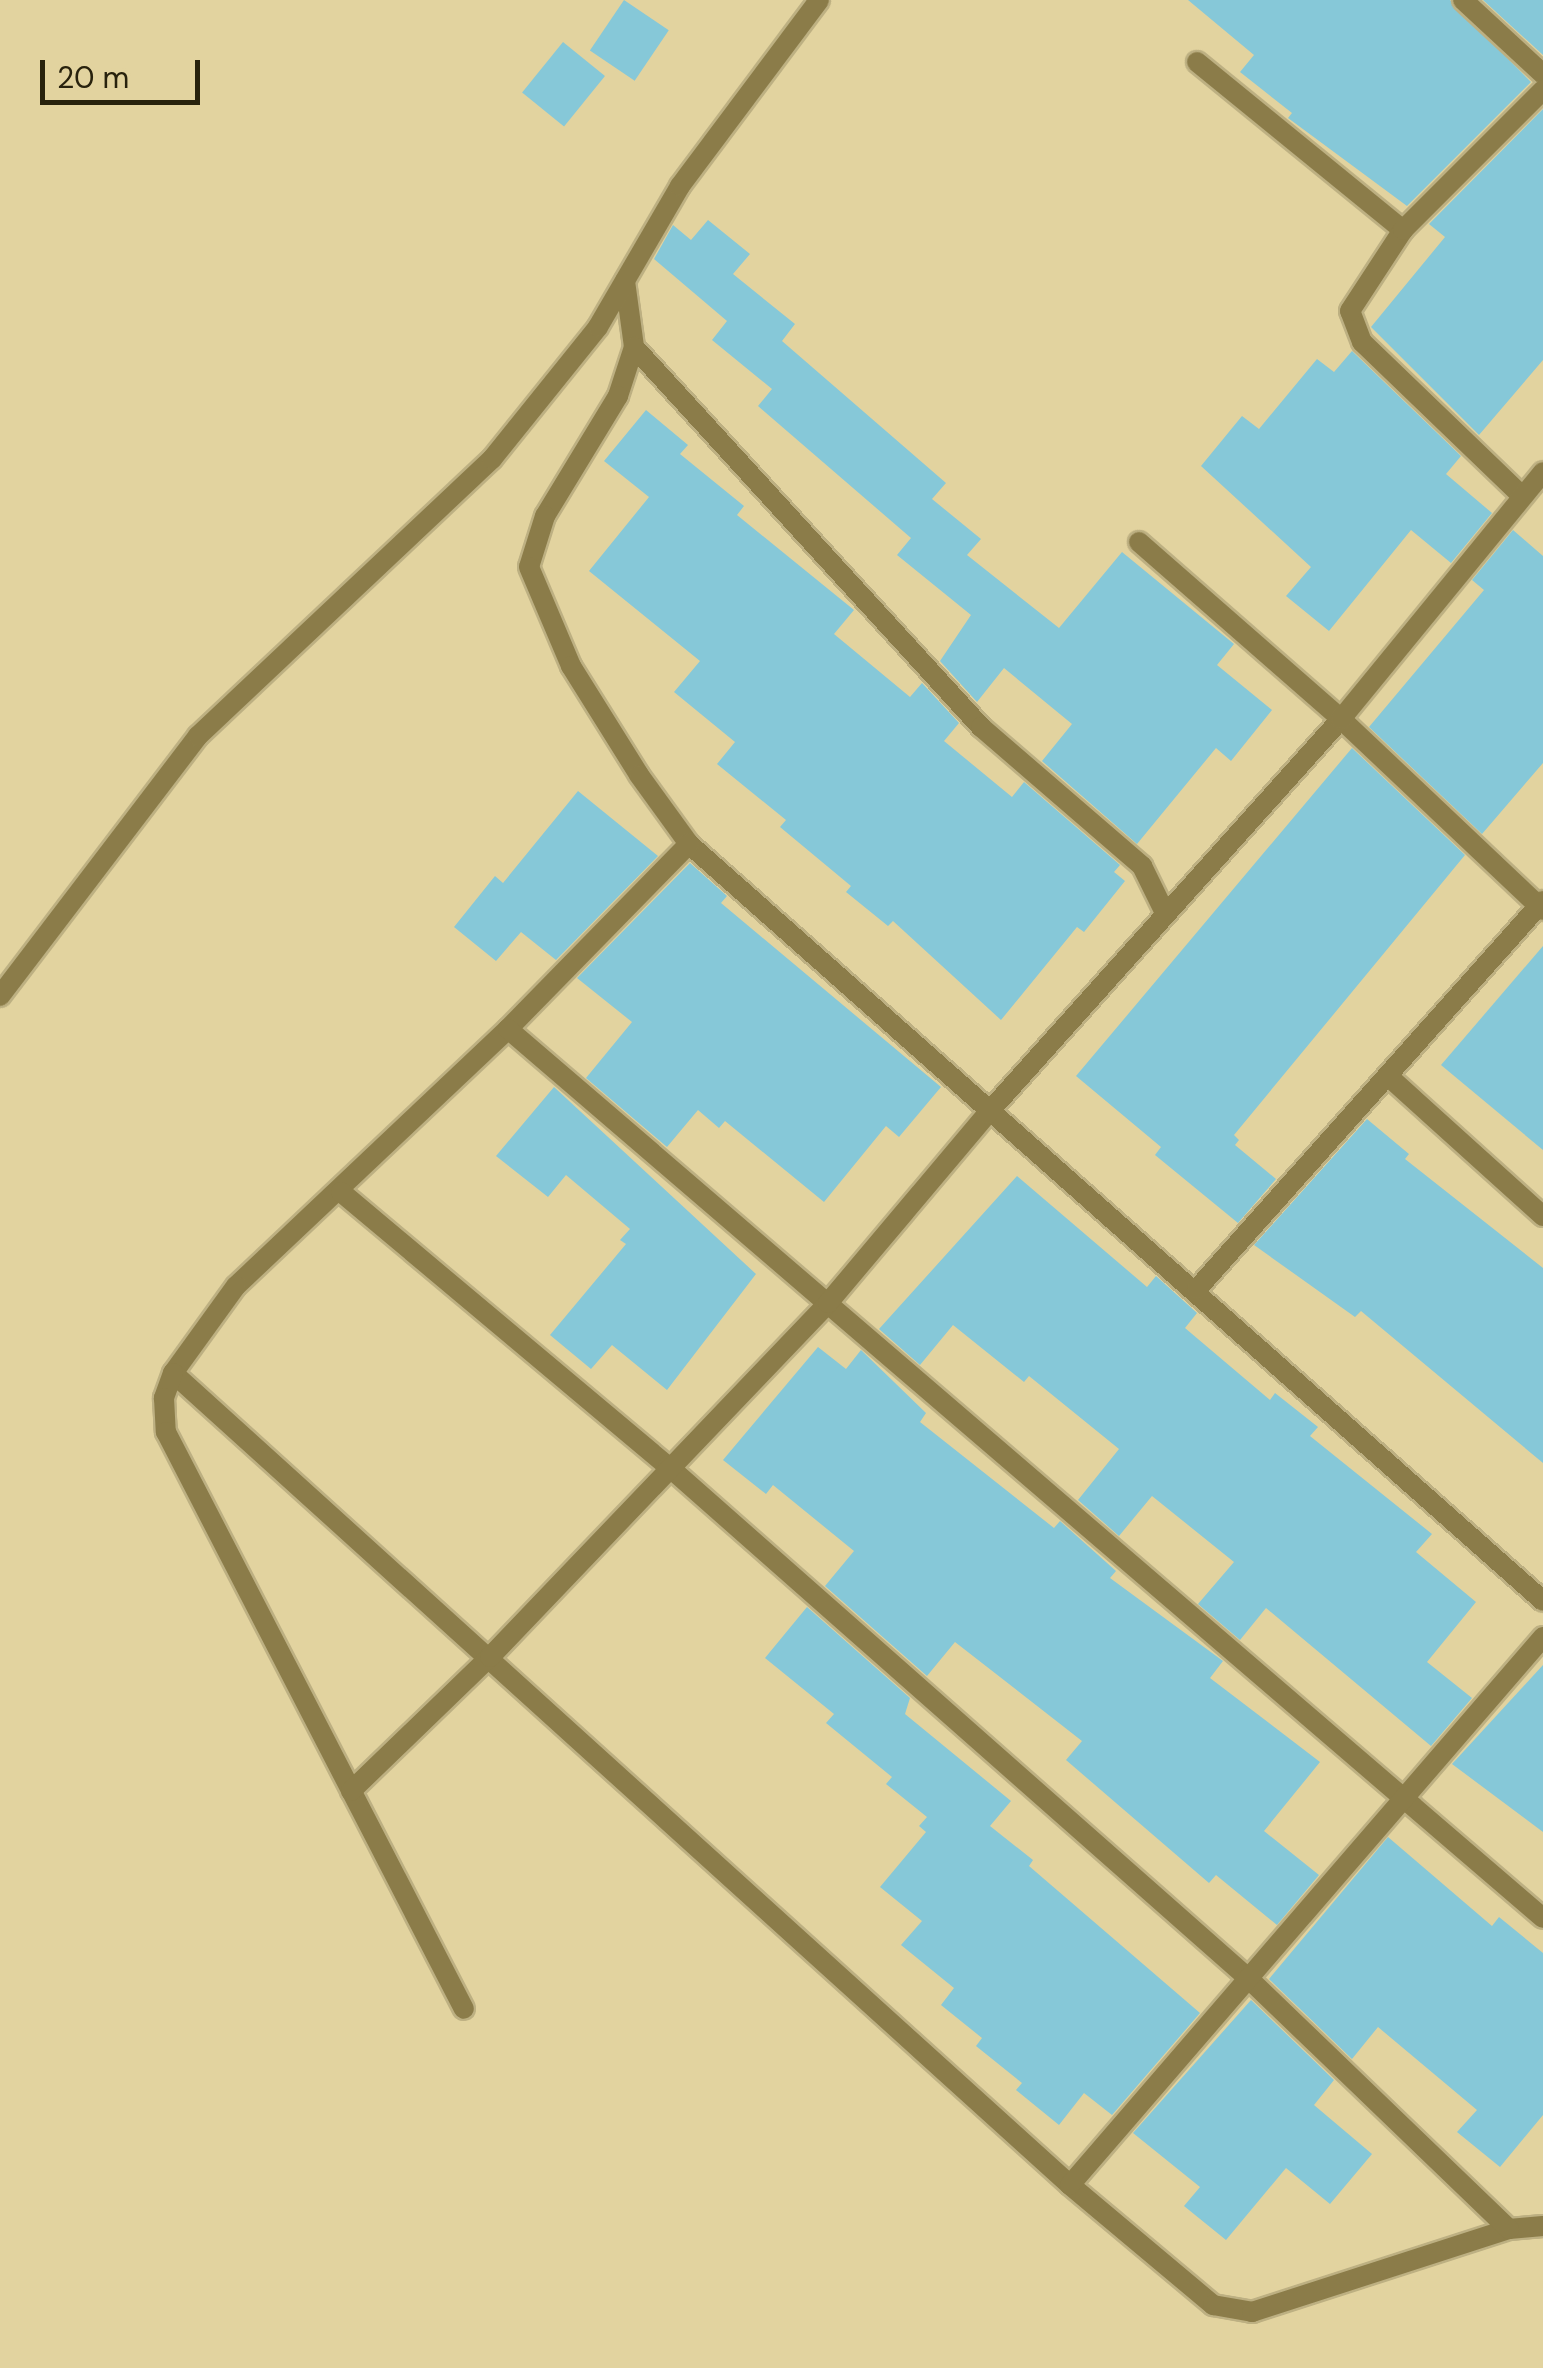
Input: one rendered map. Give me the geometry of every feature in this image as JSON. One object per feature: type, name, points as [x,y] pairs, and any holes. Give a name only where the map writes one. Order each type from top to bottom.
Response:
[{"type":"street","points":[[0,996],[188,748],[492,460],[598,328],[680,186],[818,0]]},
{"type":"street","points":[[1463,0],[1543,74]]},
{"type":"street","points":[[1197,62],[1403,230]]},
{"type":"street","points":[[1522,496],[1362,342],[1350,310],[1403,230],[1543,90]]},
{"type":"street","points":[[626,281],[634,347],[618,396],[546,516],[529,567],[571,666],[688,844],[987,1114],[1197,1289],[1543,1601]]},
{"type":"street","points":[[634,347],[981,726],[1142,866],[1165,913]]},
{"type":"street","points":[[351,1792],[490,1657],[668,1466],[828,1303],[987,1114],[1341,719],[1543,472]]},
{"type":"street","points":[[1139,542],[1341,719],[1542,906],[1197,1289]]},
{"type":"street","points":[[464,2009],[166,1432],[164,1398],[173,1373],[236,1286],[340,1192],[508,1029],[688,844]]},
{"type":"street","points":[[508,1029],[1401,1801],[1543,1918]]},
{"type":"street","points":[[1388,1076],[1543,1216]]},
{"type":"street","points":[[340,1192],[668,1466],[1248,1978],[1509,2229]]},
{"type":"street","points":[[173,1373],[1070,2184],[1213,2306],[1252,2312],[1509,2229],[1543,2226]]},
{"type":"street","points":[[1070,2184],[1543,1636]]},
{"type":"building","points":[[624,0],[669,30],[635,81],[590,51]]},
{"type":"building","points":[[1188,0],[1450,0],[1531,82],[1407,206],[1288,118],[1292,113],[1240,72],[1254,55]]},
{"type":"building","points":[[1483,0],[1543,0],[1543,55]]},
{"type":"building","points":[[563,42],[605,76],[564,126],[522,93]]},
{"type":"building","points":[[1543,109],[1543,360],[1479,435],[1371,327],[1445,237],[1429,224]]},
{"type":"building","points":[[708,220],[750,254],[733,274],[795,324],[782,341],[946,483],[932,499],[981,539],[967,555],[1059,628],[1122,552],[1234,644],[1217,665],[1272,710],[1231,761],[1216,748],[1137,844],[1042,761],[1072,724],[1004,668],[977,702],[940,661],[971,615],[897,555],[911,538],[758,406],[772,389],[712,340],[727,321],[654,259],[673,225],[691,240]]},
{"type":"building","points":[[1352,351],[1461,456],[1446,474],[1492,513],[1451,563],[1411,530],[1329,631],[1286,596],[1311,567],[1201,466],[1242,416],[1259,429],[1317,359],[1334,372]]},
{"type":"building","points":[[646,410],[688,445],[680,454],[744,506],[737,515],[854,610],[834,634],[910,697],[922,683],[959,723],[944,741],[1012,797],[1024,782],[1120,865],[1114,872],[1125,881],[1084,932],[1077,927],[1001,1020],[893,921],[888,926],[846,892],[851,886],[780,827],[786,820],[717,764],[735,742],[674,692],[700,661],[589,571],[649,497],[604,461]]},
{"type":"building","points":[[1513,530],[1543,556],[1543,763],[1482,834],[1369,727],[1484,590],[1472,580]]},
{"type":"building","points":[[1352,748],[1465,855],[1234,1135],[1239,1140],[1235,1145],[1276,1179],[1238,1223],[1155,1155],[1161,1147],[1076,1076]]},
{"type":"building","points":[[578,791],[658,856],[556,960],[521,932],[496,961],[454,927],[495,876],[503,883]]},
{"type":"building","points":[[690,863],[727,896],[721,903],[941,1087],[899,1137],[886,1126],[824,1202],[725,1121],[719,1128],[698,1110],[667,1147],[586,1078],[632,1022],[577,978]]},
{"type":"building","points":[[1543,946],[1543,1150],[1441,1065]]},
{"type":"building","points":[[554,1087],[756,1274],[667,1390],[612,1345],[591,1369],[550,1335],[626,1244],[620,1240],[630,1229],[566,1175],[548,1197],[496,1156]]},
{"type":"building","points":[[1367,1119],[1409,1154],[1405,1159],[1543,1268],[1543,1463],[1361,1311],[1355,1317],[1254,1245]]},
{"type":"building","points":[[1017,1176],[1147,1287],[1156,1276],[1197,1313],[1185,1328],[1270,1400],[1275,1393],[1318,1427],[1310,1436],[1432,1534],[1416,1552],[1476,1602],[1427,1662],[1472,1698],[1431,1746],[1266,1608],[1240,1640],[1198,1604],[1234,1562],[1152,1496],[1119,1536],[1078,1500],[1119,1449],[1029,1376],[1024,1382],[953,1325],[920,1365],[879,1329]]},
{"type":"building","points":[[818,1347],[846,1369],[861,1350],[926,1413],[920,1422],[1054,1528],[1060,1521],[1116,1571],[1110,1578],[1223,1661],[1210,1678],[1320,1762],[1264,1831],[1319,1875],[1277,1925],[1216,1875],[1209,1883],[1066,1760],[1082,1741],[955,1642],[927,1676],[825,1586],[854,1551],[773,1485],[766,1494],[723,1460]]},
{"type":"building","points":[[807,1607],[910,1698],[905,1714],[1011,1801],[990,1826],[1033,1860],[1029,1866],[1200,2013],[1112,2115],[1084,2093],[1059,2125],[1016,2090],[1022,2083],[976,2046],[982,2038],[941,2005],[954,1988],[901,1945],[922,1921],[880,1887],[926,1832],[919,1826],[927,1817],[886,1784],[892,1777],[826,1723],[834,1714],[765,1658]]},
{"type":"building","points":[[1543,1665],[1543,1832],[1452,1764]]},
{"type":"building","points":[[1388,1837],[1492,1926],[1499,1917],[1543,1953],[1543,2115],[1500,2167],[1457,2132],[1477,2110],[1378,2027],[1352,2059],[1269,1979]]},
{"type":"building","points":[[1251,2000],[1334,2080],[1314,2105],[1372,2154],[1330,2204],[1286,2168],[1226,2240],[1184,2206],[1200,2187],[1133,2133]]}]
